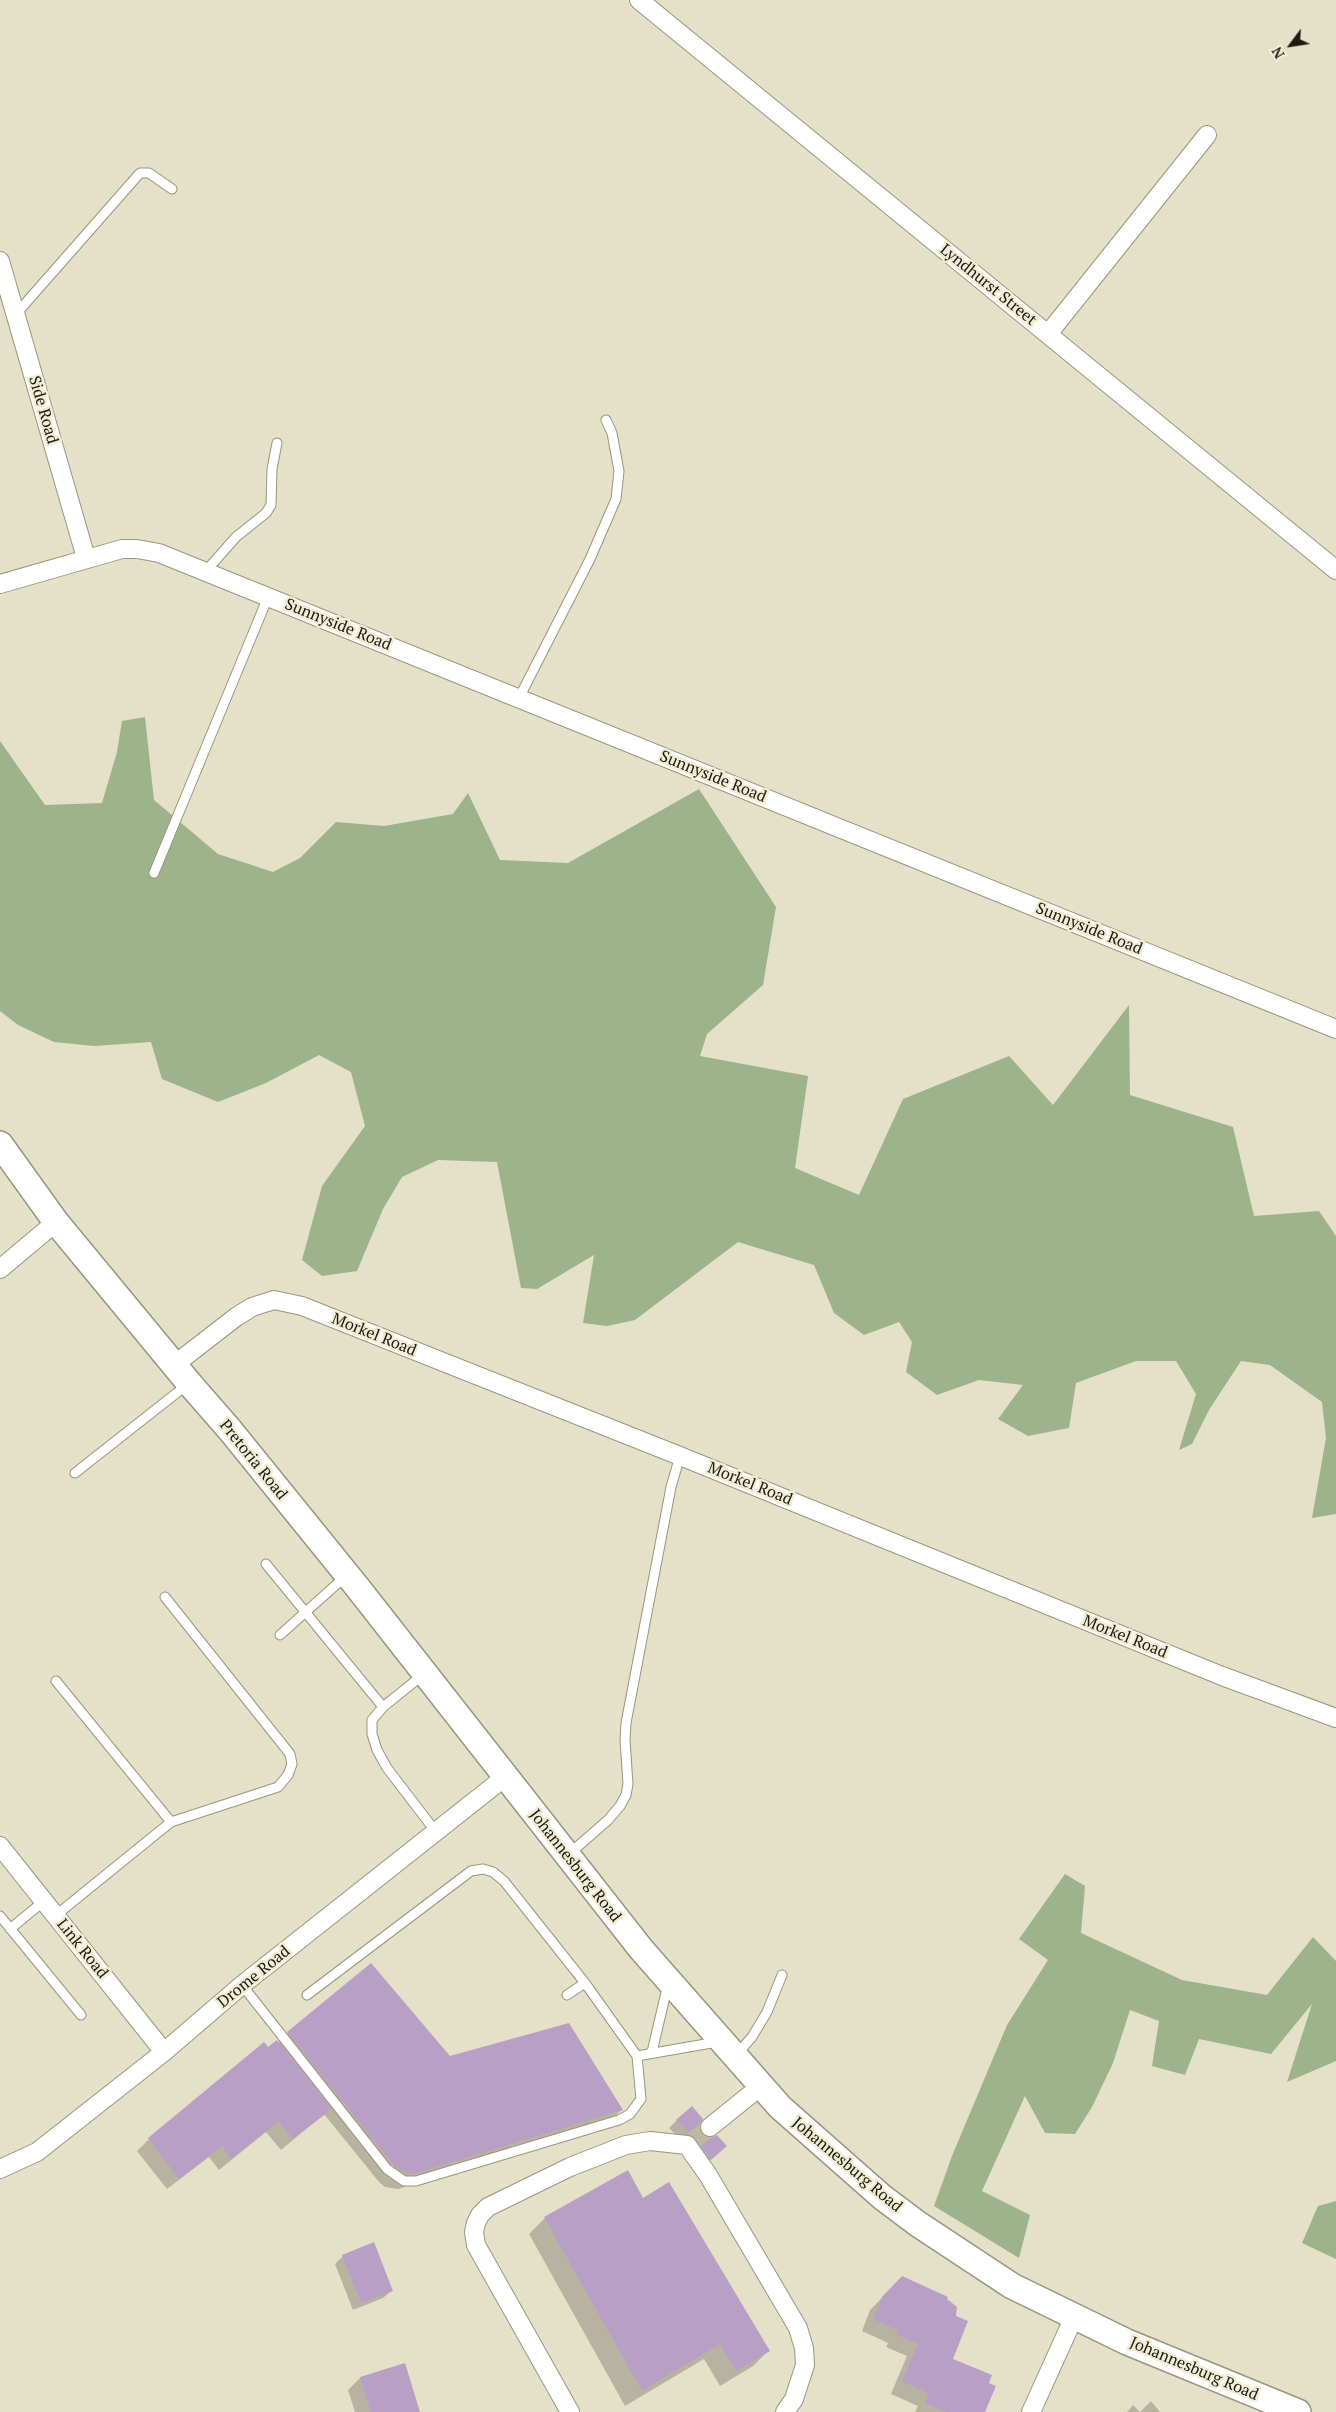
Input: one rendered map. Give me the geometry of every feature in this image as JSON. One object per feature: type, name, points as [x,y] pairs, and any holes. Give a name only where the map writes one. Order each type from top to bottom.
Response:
[{"type":"main road","name":"Pretoria Road","points":[[0,1144],[56,1222],[230,1430],[347,1575],[505,1777]]},
{"type":"main road","name":"Johannesburg Road","points":[[505,1777],[669,1980],[780,2108],[845,2166],[918,2224],[1012,2286],[1074,2317],[1288,2410]]},
{"type":"street","name":"Lyndhurst Street","points":[[639,0],[1336,570]]},
{"type":"street","points":[[1048,334],[1206,135]]},
{"type":"street","name":"Side Road","points":[[0,261],[86,558]]},
{"type":"street","name":"Sunnyside Road","points":[[0,584],[122,549],[137,549],[159,554],[1336,1030]]},
{"type":"street","points":[[0,1269],[56,1222]]},
{"type":"street","name":"Morkel Road","points":[[182,1374],[236,1317],[252,1307],[274,1300],[302,1306],[680,1456],[1222,1676],[1336,1718]]},
{"type":"street","name":"Drome Road","points":[[0,2169],[37,2152],[164,2052],[242,1985],[505,1777]]},
{"type":"street","name":"Link Road","points":[[0,1846],[164,2052]]},
{"type":"street","points":[[710,2127],[761,2086]]},
{"type":"street","points":[[570,2412],[476,2245],[474,2232],[476,2223],[480,2215],[488,2207],[570,2167],[626,2145],[650,2141],[690,2142],[798,2328],[804,2348],[805,2365],[794,2399],[784,2412]]},
{"type":"street","points":[[1031,2412],[1074,2317]]},
{"type":"lane","points":[[16,314],[140,174],[149,173],[172,189]]},
{"type":"lane","points":[[519,698],[590,559],[616,499],[618,470],[612,433],[606,420]]},
{"type":"lane","points":[[205,572],[236,537],[266,513],[271,506],[272,469],[277,443]]},
{"type":"lane","points":[[154,874],[268,597]]},
{"type":"lane","points":[[75,1473],[182,1374]]},
{"type":"lane","points":[[567,1856],[608,1820],[626,1796],[628,1784],[625,1740],[626,1723],[671,1487],[680,1456]]},
{"type":"lane","points":[[266,1564],[307,1612],[383,1708]]},
{"type":"lane","points":[[280,1635],[347,1575]]},
{"type":"lane","points":[[55,1916],[171,1822],[278,1788],[288,1775],[292,1764],[290,1754],[165,1597]]},
{"type":"lane","points":[[425,1674],[383,1708],[372,1720],[372,1734],[377,1750],[436,1832]]},
{"type":"lane","points":[[56,1682],[171,1822]]},
{"type":"lane","points":[[242,1985],[387,2169],[404,2181],[416,2181],[619,2120],[637,2108],[641,2099],[637,2056],[585,1983],[504,1880],[493,1872],[483,1869],[471,1870],[306,1995]]},
{"type":"lane","points":[[10,1929],[44,1901]]},
{"type":"lane","points":[[0,1916],[81,2015]]},
{"type":"lane","points":[[637,2056],[652,2052],[729,2049],[752,2037],[767,2012],[782,1976]]},
{"type":"lane","points":[[652,2052],[669,1980]]},
{"type":"lane","points":[[568,1995],[585,1983]]},
{"type":"green space","points":[[145,717],[154,800],[218,854],[273,872],[300,858],[336,822],[384,826],[453,814],[468,793],[500,860],[568,863],[699,789],[776,907],[763,985],[707,1034],[700,1056],[808,1076],[795,1168],[859,1195],[903,1099],[1009,1056],[1053,1105],[1129,1005],[1130,1095],[1233,1127],[1254,1216],[1319,1211],[1336,1236],[1336,1514],[1312,1518],[1326,1438],[1322,1402],[1270,1365],[1241,1361],[1209,1410],[1192,1444],[1179,1450],[1196,1394],[1176,1361],[1136,1361],[1076,1383],[1069,1428],[1028,1436],[998,1419],[1023,1385],[979,1380],[937,1395],[906,1372],[912,1342],[899,1322],[864,1335],[834,1313],[814,1265],[738,1242],[635,1320],[607,1326],[583,1323],[594,1255],[537,1289],[521,1288],[497,1162],[438,1160],[402,1177],[383,1209],[357,1271],[322,1276],[302,1260],[322,1186],[365,1126],[351,1072],[319,1055],[266,1083],[218,1102],[162,1079],[151,1042],[94,1046],[54,1042],[18,1025],[0,1011],[0,741],[45,805],[102,803],[117,752],[122,721]]},
{"type":"green space","points":[[1065,1874],[1085,1886],[1081,1933],[1182,1980],[1267,1995],[1313,1937],[1336,1961],[1336,2061],[1287,2082],[1312,2004],[1271,2054],[1199,2039],[1185,2075],[1152,2066],[1159,2021],[1130,2010],[1113,2063],[1092,2107],[1075,2134],[1045,2133],[1025,2096],[982,2191],[1030,2215],[1019,2258],[934,2206],[952,2156],[1007,2025],[1048,1960],[1019,1939]]},
{"type":"green space","points":[[1336,2201],[1336,2259],[1302,2243],[1318,2206]]},
{"type":"building","points":[[371,1963],[450,2056],[569,2023],[623,2110],[414,2174],[401,2171],[395,2167],[287,2032]]},
{"type":"building","points":[[277,2040],[332,2109],[293,2139],[279,2121],[231,2159],[222,2146],[179,2179],[148,2138],[264,2042],[268,2047]]},
{"type":"building","points":[[692,2106],[703,2119],[699,2128],[702,2134],[711,2138],[717,2135],[727,2146],[711,2160],[696,2139],[676,2120]]},
{"type":"building","points":[[628,2170],[643,2198],[669,2182],[770,2351],[736,2371],[720,2344],[642,2391],[544,2217]]},
{"type":"building","points":[[374,2242],[393,2291],[361,2303],[342,2255]]},
{"type":"building","points":[[902,2276],[948,2297],[947,2299],[957,2307],[956,2316],[968,2321],[953,2359],[992,2375],[989,2383],[996,2386],[985,2412],[947,2412],[925,2403],[929,2394],[902,2381],[918,2344],[897,2335],[899,2331],[873,2319],[882,2297]]},
{"type":"building","points":[[405,2363],[420,2412],[371,2412],[360,2377]]},
{"type":"tunnel","points":[[694,2140],[710,2127]]}]
